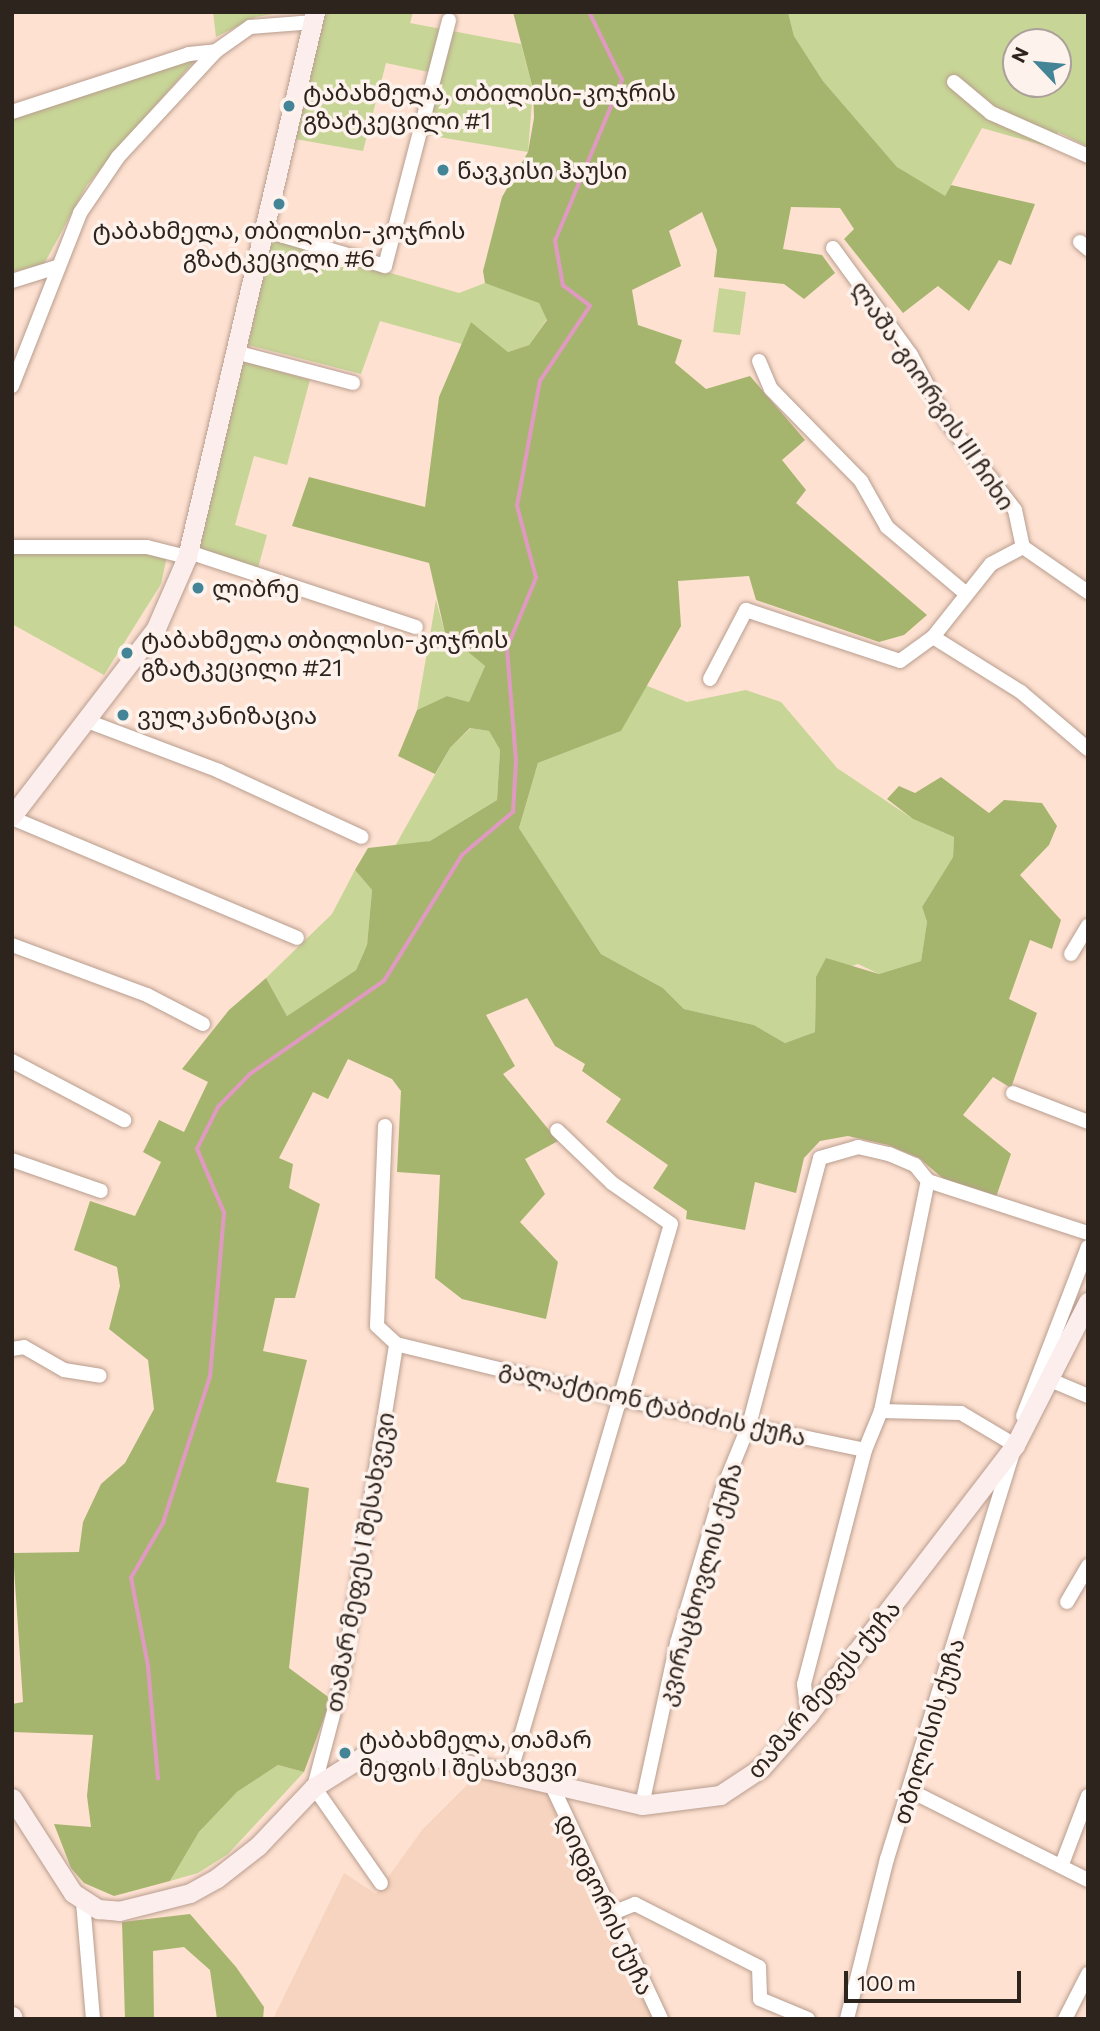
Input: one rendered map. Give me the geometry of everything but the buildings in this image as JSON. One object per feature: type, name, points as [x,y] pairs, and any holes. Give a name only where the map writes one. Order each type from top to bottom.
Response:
[{"type":"street","points":[[12,386],[80,213],[118,158],[216,51],[250,27],[314,17],[239,353],[188,555],[156,628],[12,817],[297,939]]},
{"type":"street","points":[[267,231],[385,267],[449,20]]},
{"type":"street","points":[[12,112],[189,54],[216,51]]},
{"type":"street","points":[[954,82],[991,113],[1088,156]]},
{"type":"street","name":"ლაშა-გიორგის III ჩიხი","points":[[833,248],[911,355],[947,422],[1015,510],[1023,547]]},
{"type":"street","points":[[12,281],[57,267]]},
{"type":"street","points":[[239,353],[353,383]]},
{"type":"street","points":[[759,361],[771,389],[861,481],[887,527],[964,592]]},
{"type":"street","points":[[12,547],[147,547],[188,555],[416,627]]},
{"type":"street","points":[[710,679],[746,610],[900,661],[933,637],[964,592],[991,564],[1023,547],[1088,592]]},
{"type":"street","points":[[933,637],[1021,692],[1088,749]]},
{"type":"street","points":[[87,721],[219,771],[362,837]]},
{"type":"street","points":[[1071,954],[1088,926]]},
{"type":"street","points":[[12,945],[147,995],[203,1024]]},
{"type":"street","points":[[12,1061],[124,1120]]},
{"type":"street","points":[[1013,1093],[1088,1122]]},
{"type":"street","points":[[385,1126],[377,1326],[397,1344]]},
{"type":"street","points":[[509,1777],[671,1224],[612,1183],[557,1130]]},
{"type":"street","name":"კვირაცხოვლის ქუჩა","points":[[642,1805],[677,1643],[722,1491],[749,1425],[820,1158],[858,1147],[915,1165],[928,1181],[1088,1233]]},
{"type":"street","points":[[12,1160],[101,1191]]},
{"type":"street","points":[[808,1715],[804,1684],[865,1450],[881,1411],[928,1181]]},
{"type":"street","name":"თბილისის ქუჩა","points":[[847,2019],[887,1859],[911,1791],[1029,1393],[1088,1247]]},
{"type":"street","name":"თამარ მეფეს ქუჩა","points":[[83,1902],[119,1911],[190,1893],[258,1846],[314,1787],[353,1758],[391,1749],[553,1788],[642,1805],[698,1801],[741,1785],[808,1715],[1015,1445],[1088,1302]]},
{"type":"street","name":"გალაქტიონ ტაბიძის ქუჩა","points":[[397,1344],[621,1399],[865,1450]]},
{"type":"street","name":"თამარ მეფეს I შესახვევი","points":[[314,1787],[341,1685],[397,1344]]},
{"type":"street","points":[[12,1349],[24,1347],[64,1370],[100,1376]]},
{"type":"street","points":[[1048,1379],[1088,1396]]},
{"type":"street","points":[[881,1411],[961,1413],[1015,1445]]},
{"type":"street","points":[[1067,1602],[1088,1566]]},
{"type":"street","points":[[314,1787],[381,1882]]},
{"type":"street","name":"დიდგორის ქუჩა","points":[[553,1788],[661,2019]]},
{"type":"street","points":[[911,1791],[1062,1864],[1088,1880]]},
{"type":"street","points":[[1062,1864],[1088,1796]]},
{"type":"street","points":[[12,1798],[83,1902],[93,2019]]},
{"type":"street","points":[[610,1914],[635,1904],[759,1967],[760,1999],[808,2019]]},
{"type":"street","points":[[1065,2019],[1088,1974]]},
{"type":"shaded area","points":[[476,1776],[554,1795],[659,2019],[273,2019],[344,1873],[376,1894],[422,1830]]},
{"type":"green space","points":[[213,12],[285,12],[256,17],[216,37]]},
{"type":"green space","points":[[320,12],[413,12],[410,23],[521,44],[533,89],[528,152],[427,135],[438,74],[386,63],[363,151],[295,139]]},
{"type":"green space","points":[[513,12],[788,12],[794,36],[823,81],[897,167],[945,196],[951,185],[1035,204],[1011,265],[999,260],[969,311],[938,286],[903,313],[844,239],[854,229],[840,208],[791,207],[783,249],[822,255],[835,273],[804,299],[784,284],[714,277],[717,250],[702,212],[669,231],[681,266],[632,290],[638,325],[682,340],[675,363],[706,389],[750,376],[805,440],[782,460],[806,490],[796,503],[927,615],[904,635],[879,642],[756,600],[749,576],[678,581],[681,626],[621,731],[538,763],[519,828],[601,954],[663,988],[684,1009],[754,1025],[785,1043],[815,1032],[816,977],[826,958],[879,974],[921,961],[927,922],[922,907],[953,857],[954,837],[913,819],[887,799],[899,786],[915,793],[941,777],[989,813],[1004,800],[1042,803],[1057,826],[1049,845],[1020,875],[1061,920],[1052,949],[1030,940],[1009,999],[1037,1013],[1011,1088],[993,1077],[963,1115],[1011,1154],[996,1197],[946,1181],[919,1158],[888,1145],[848,1136],[820,1141],[804,1158],[796,1193],[755,1182],[745,1230],[686,1219],[687,1211],[653,1188],[668,1165],[606,1122],[621,1099],[582,1071],[585,1064],[555,1046],[527,998],[486,1015],[515,1066],[503,1074],[558,1141],[525,1159],[545,1194],[520,1222],[558,1262],[546,1319],[462,1299],[435,1278],[440,1175],[397,1172],[401,1091],[392,1079],[348,1059],[328,1099],[313,1092],[279,1158],[293,1164],[289,1188],[320,1204],[295,1298],[275,1298],[263,1351],[307,1360],[276,1482],[309,1488],[289,1668],[331,1699],[304,1772],[278,1765],[237,1792],[199,1832],[170,1881],[114,1896],[84,1883],[71,1868],[54,1824],[91,1827],[87,1796],[93,1735],[12,1732],[12,1704],[23,1702],[13,1553],[79,1552],[83,1522],[101,1484],[125,1463],[154,1409],[148,1360],[109,1329],[120,1286],[117,1267],[74,1250],[90,1201],[135,1216],[161,1162],[143,1152],[159,1120],[184,1132],[208,1082],[182,1069],[229,1010],[266,978],[287,1016],[356,970],[367,945],[372,890],[355,870],[368,848],[430,841],[497,800],[500,750],[489,731],[470,728],[450,748],[435,774],[398,756],[417,710],[447,696],[469,702],[485,666],[445,633],[429,563],[292,526],[309,477],[425,507],[439,397],[471,322],[508,352],[529,345],[547,320],[539,303],[485,283],[483,271],[502,197],[528,152],[534,118],[533,89]]},
{"type":"green space","points":[[788,12],[1088,12],[1088,147],[1058,132],[1053,148],[982,128],[945,196],[926,188],[897,167],[823,81],[794,36]]},
{"type":"green space","points":[[196,59],[87,185],[44,264],[12,272],[12,117]]},
{"type":"green space","points":[[271,238],[459,293],[485,283],[520,293],[539,303],[547,319],[529,345],[508,352],[471,322],[462,344],[380,321],[361,374],[248,345]]},
{"type":"green space","points":[[719,288],[746,292],[740,335],[713,332]]},
{"type":"green space","points":[[243,361],[310,380],[287,465],[254,456],[235,525],[267,535],[258,568],[195,549]]},
{"type":"green space","points":[[145,548],[167,556],[161,584],[104,675],[12,624],[12,551]]},
{"type":"green space","points":[[436,600],[445,633],[485,666],[469,702],[447,696],[417,710]]},
{"type":"green space","points":[[645,685],[687,702],[746,690],[781,702],[837,768],[913,819],[954,837],[953,857],[922,907],[927,922],[921,961],[879,974],[858,964],[816,977],[815,1032],[785,1043],[754,1025],[684,1009],[663,988],[601,954],[519,828],[538,763],[621,731]]},
{"type":"green space","points":[[471,728],[489,731],[500,750],[497,800],[430,841],[394,848],[450,748]]},
{"type":"green space","points":[[355,870],[372,890],[367,945],[356,970],[287,1016],[266,978],[332,914]]},
{"type":"green space","points":[[278,1765],[304,1772],[228,1854],[198,1873],[170,1881],[199,1832],[237,1792]]},
{"type":"green space","points":[[190,1914],[236,1967],[264,2007],[263,2019],[217,2019],[210,1970],[184,1947],[153,1951],[154,2019],[125,2019],[122,1922]]},
{"type":"waterway","points":[[158,1779],[148,1666],[131,1578],[163,1523],[210,1377],[224,1213],[197,1149],[218,1107],[250,1074],[384,981],[462,855],[513,812],[516,761],[507,648],[536,578],[517,506],[540,381],[590,306],[563,286],[555,241],[622,80],[589,12]]},
{"type":"place","name":"ტაბახმელა, თბილისი-კოჯრის გზატკეცილი #1","points":[[289,106]]},
{"type":"place","name":"წავკისი ჰაუსი","points":[[443,170]]},
{"type":"place","name":"ტაბახმელა, თბილისი-კოჯრის გზატკეცილი #6","points":[[279,204]]},
{"type":"place","name":"ლიბრე","points":[[198,588]]},
{"type":"place","name":"ტაბახმელა თბილისი-კოჯრის გზატკეცილი #21","points":[[127,653]]},
{"type":"place","name":"ვულკანიზაცია","points":[[123,715]]},
{"type":"place","name":"ტაბახმელა, თამარ მეფის I შესახვევი","points":[[345,1753]]}]
